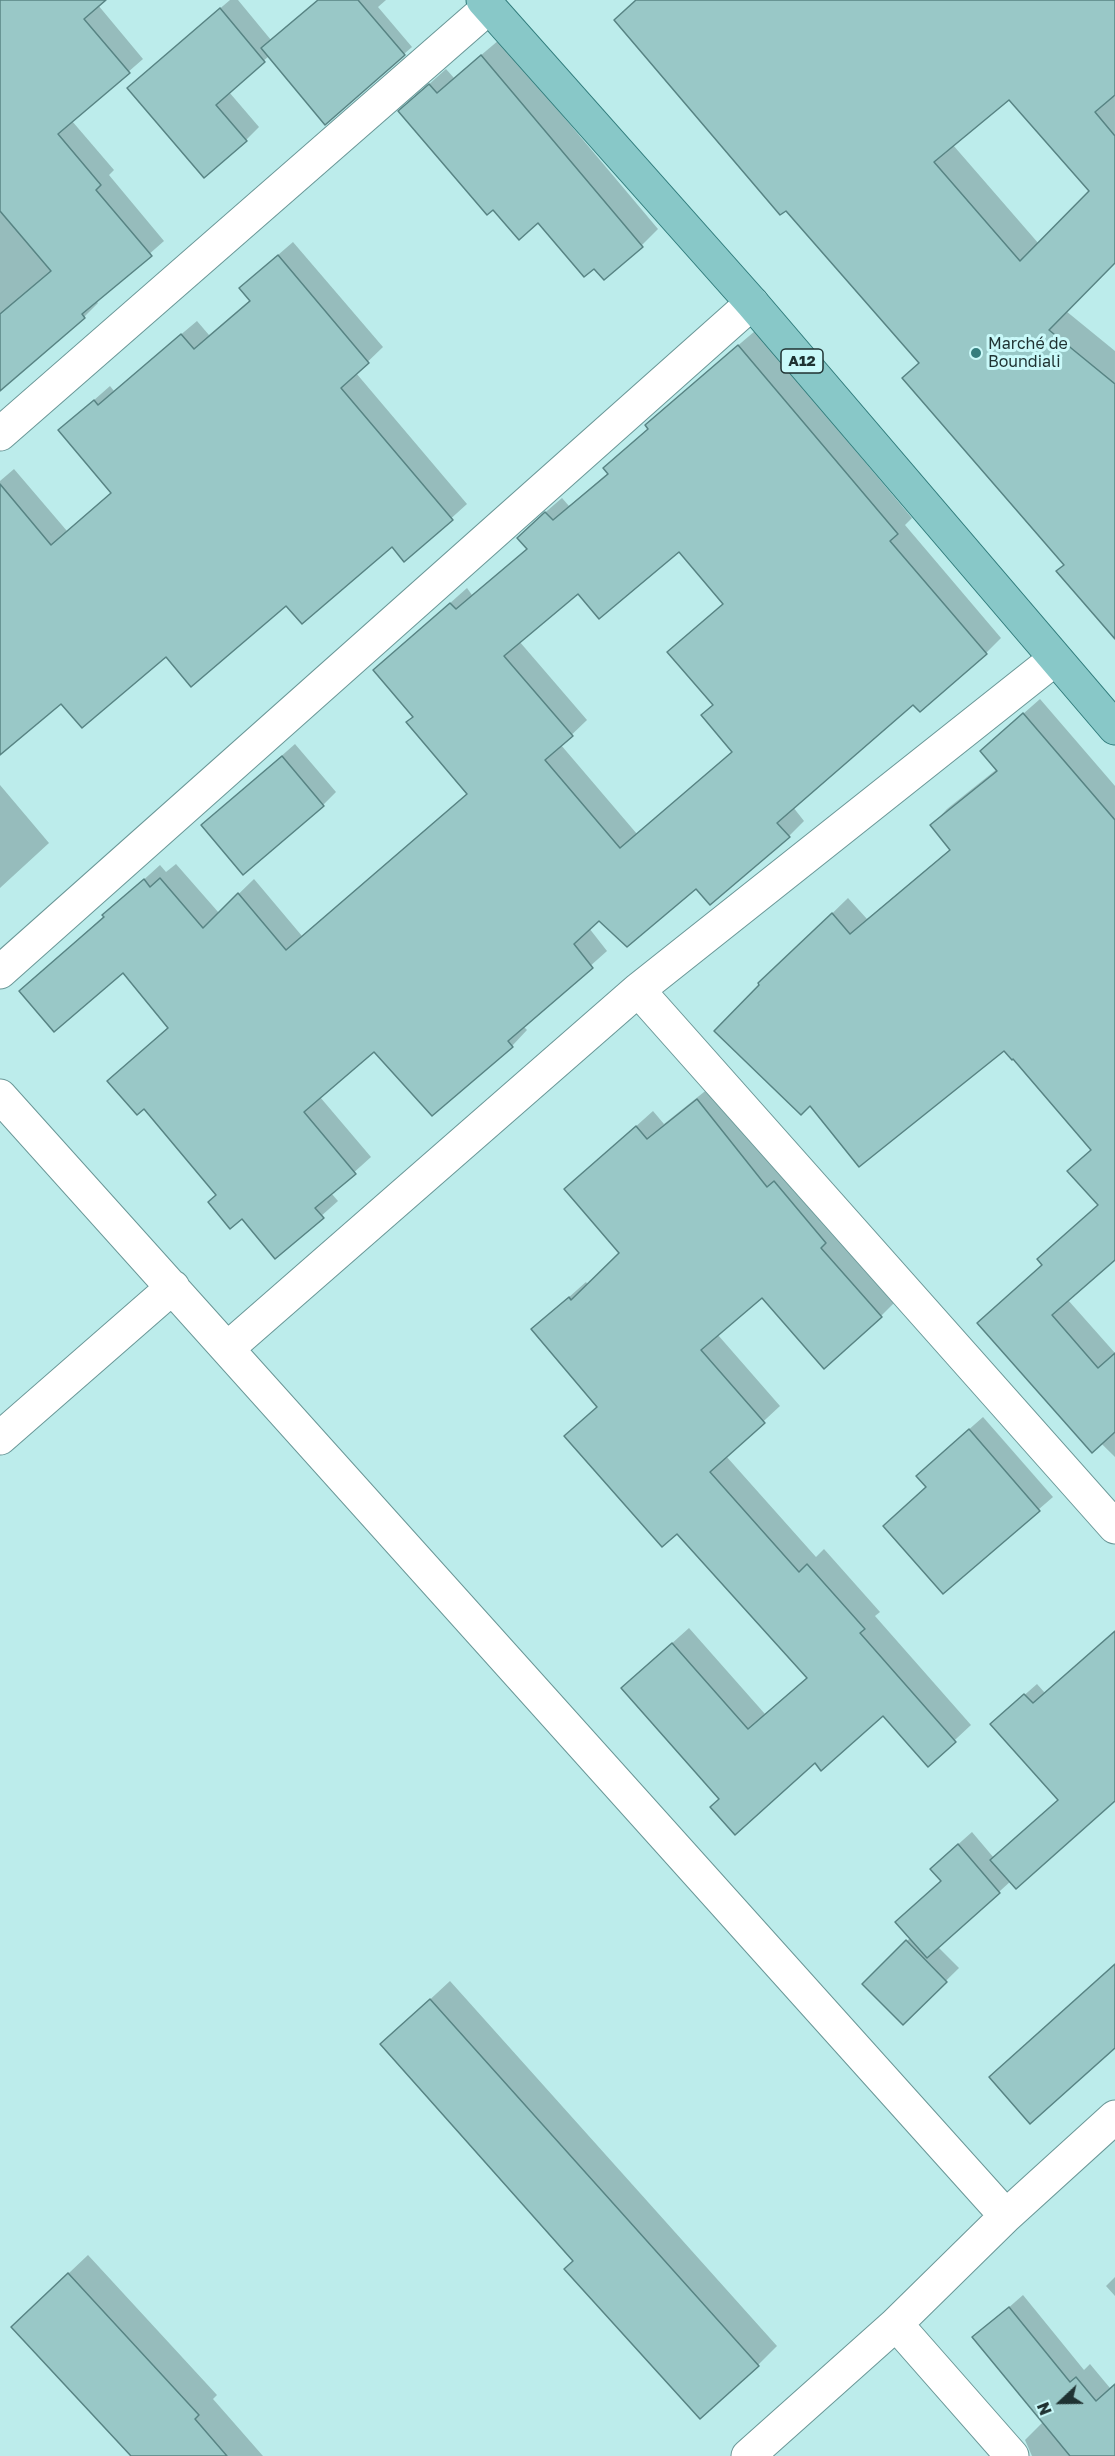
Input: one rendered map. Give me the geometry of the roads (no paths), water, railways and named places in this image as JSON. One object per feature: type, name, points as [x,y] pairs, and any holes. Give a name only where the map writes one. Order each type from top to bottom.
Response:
[{"type":"main road","name":"A12","points":[[486,4],[752,303],[1115,728]]},
{"type":"street","points":[[0,434],[486,4]]},
{"type":"street","points":[[0,972],[752,303]]},
{"type":"street","points":[[228,1348],[638,990],[1055,659]]},
{"type":"street","points":[[638,990],[1115,1527]]},
{"type":"street","points":[[0,1096],[1006,2216]]},
{"type":"street","points":[[0,1438],[173,1287]]},
{"type":"street","points":[[748,2456],[896,2324],[1006,2216],[1115,2117]]},
{"type":"street","points":[[896,2324],[1012,2456]]},
{"type":"place","name":"Marché de Boundiali","points":[[976,353]]}]
